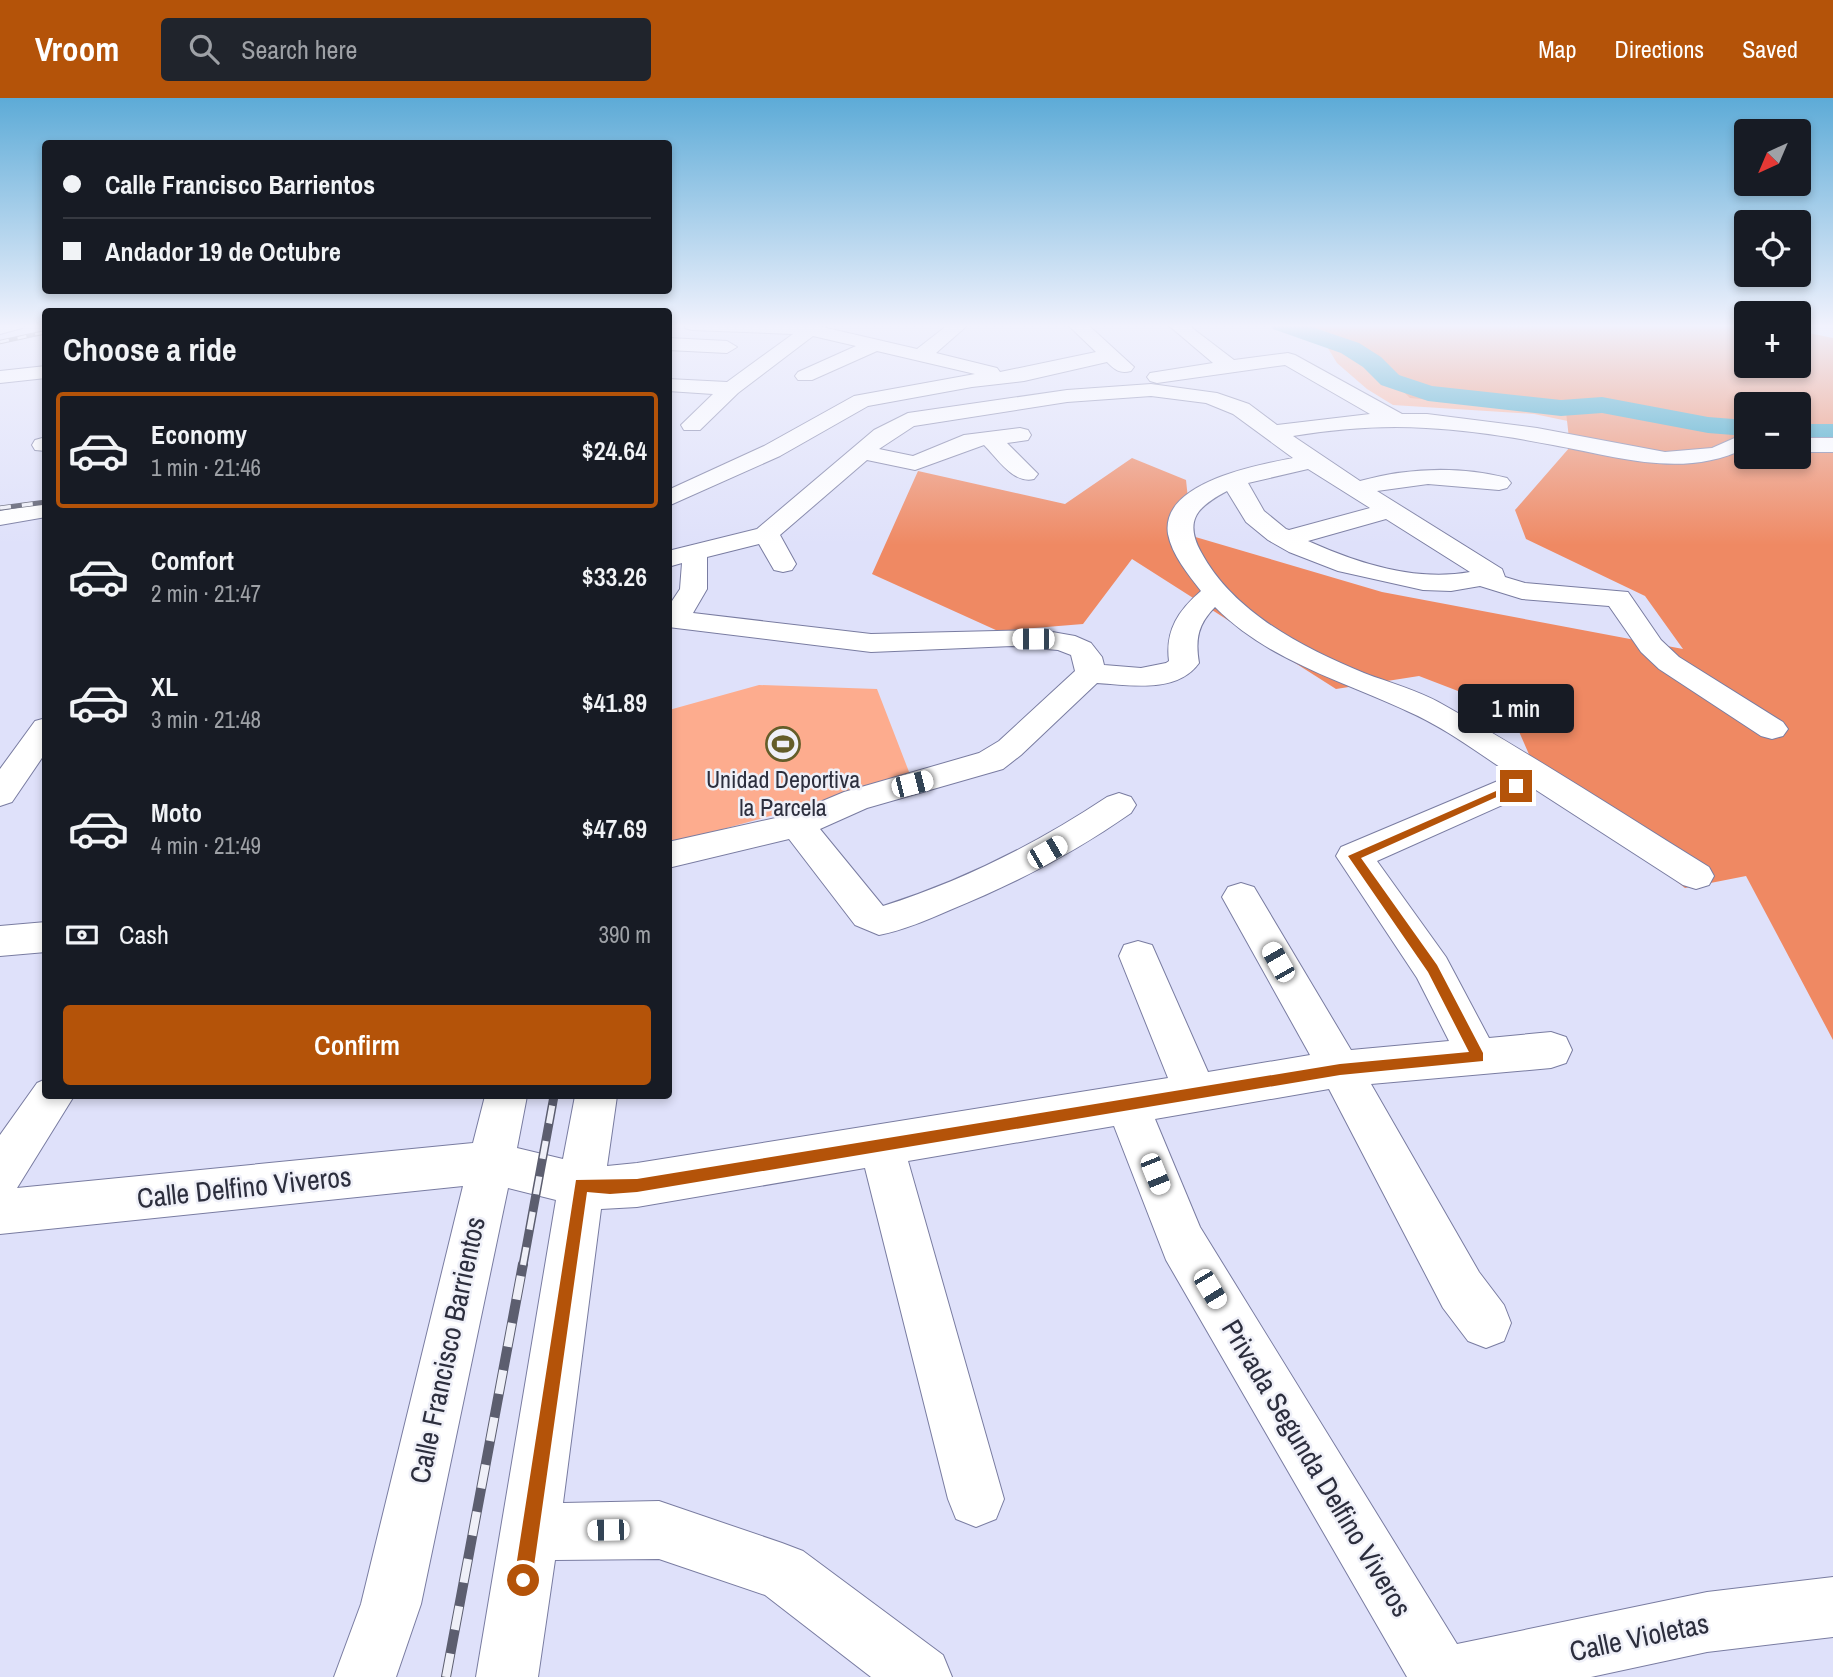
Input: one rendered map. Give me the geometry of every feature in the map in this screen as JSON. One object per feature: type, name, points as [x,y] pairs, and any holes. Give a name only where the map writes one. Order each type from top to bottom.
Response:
[{"type":"street","points":[[692,425],[715,398]]},
{"type":"street","points":[[672,497],[772,451],[862,401],[882,398]]},
{"type":"street","points":[[672,618],[696,587],[698,580],[681,556],[766,534],[882,435],[908,420],[1056,398]]},
{"type":"street","points":[[1207,398],[1226,402],[1276,432],[1312,461],[1493,575],[1445,583],[1410,579],[1339,562],[1286,539],[1257,519],[1223,473]]},
{"type":"street","points":[[1357,398],[1397,420]]},
{"type":"street","points":[[1276,432],[1357,420],[1397,420],[1448,423],[1536,435],[1649,458],[1698,457],[1717,454],[1734,446]]},
{"type":"street","points":[[863,452],[915,463],[964,442],[1020,436]]},
{"type":"street","points":[[989,438],[1026,474]]},
{"type":"street","points":[[1811,445],[1833,445]]},
{"type":"street","points":[[1312,461],[1223,473],[1197,498],[1181,520],[1184,547],[1215,592],[1246,620],[1282,645],[1428,709],[1696,876]]},
{"type":"street","points":[[1357,489],[1405,477],[1435,475],[1499,483]]},
{"type":"street","points":[[1286,539],[1390,510]]},
{"type":"street","points":[[0,518],[42,511]]},
{"type":"street","points":[[766,534],[783,564]]},
{"type":"street","points":[[1482,578],[1522,591],[1618,598],[1651,646],[1669,663],[1772,729]]},
{"type":"street","points":[[672,854],[797,825],[856,800],[990,761],[1010,748],[1090,673],[1164,676],[1178,671],[1184,663],[1180,647],[1181,635],[1196,609],[1215,592]]},
{"type":"street","points":[[672,618],[894,645],[943,639],[1055,640],[1082,650],[1090,661],[1090,673]]},
{"type":"street","points":[[0,794],[42,734]]},
{"type":"street","points":[[1479,1057],[1432,968],[1354,856],[1539,776]]},
{"type":"street","points":[[797,825],[868,915],[878,920],[889,919],[1002,875],[1085,830],[1119,805]]},
{"type":"street","points":[[1241,897],[1340,1069],[1461,1290],[1486,1323]]},
{"type":"street","points":[[0,941],[42,937]]},
{"type":"street","points":[[1138,956],[1196,1093]]},
{"type":"street","name":"Calle Delfino Viveros","points":[[0,1212],[489,1162],[581,1185],[610,1188],[1340,1069],[1551,1050]]},
{"type":"street","points":[[0,1174],[50,1099]]},
{"type":"street","name":"Calle Francisco Barrientos","points":[[365,1677],[391,1604],[505,1099]]},
{"type":"street","points":[[507,1677],[595,1099]]},
{"type":"street","name":"Privada Segunda Delfino Viveros","points":[[1127,1104],[1183,1243],[1445,1677]]},
{"type":"street","points":[[881,1144],[976,1499]]},
{"type":"street","points":[[531,1531],[659,1530],[782,1572],[922,1677]]},
{"type":"street","name":"Calle Violetas","points":[[1445,1677],[1707,1622],[1833,1607]]},
{"type":"shaded area","points":[[1381,398],[1517,398],[1734,455],[1727,454],[1534,414],[1393,405]]},
{"type":"shaded area","points":[[1410,398],[1734,398],[1734,469],[1811,469],[1811,398],[1833,398],[1833,1040],[1746,876],[1685,888],[1535,768],[1510,711],[1419,676],[1336,689],[1132,559],[1083,624],[998,631],[872,574],[918,471],[1065,504],[1132,458],[1186,480],[1192,536],[1382,592],[1683,649],[1645,596],[1526,539],[1515,510],[1570,447],[1566,412]]},
{"type":"shaded area","points":[[1811,462],[1833,471],[1811,467]]},
{"type":"shaded area","name":"Unidad Deportiva la Parcela","points":[[759,685],[877,689],[911,777],[672,843],[672,709]]},
{"type":"waterway","points":[[1470,398],[1561,408],[1602,405],[1708,425],[1734,427]]},
{"type":"waterway","points":[[1811,432],[1833,432]]},
{"type":"railway","points":[[0,508],[42,503]]},
{"type":"railway","points":[[523,1265],[553,1099]]},
{"type":"railway","points":[[446,1677],[523,1264]]},
{"type":"place","name":"Unidad Deportiva la Parcela","points":[[783,744]]},
{"type":"route","points":[[523,1580],[581,1185],[610,1188],[637,1185],[1340,1069],[1479,1057],[1432,968],[1354,856],[1516,786]]}]
